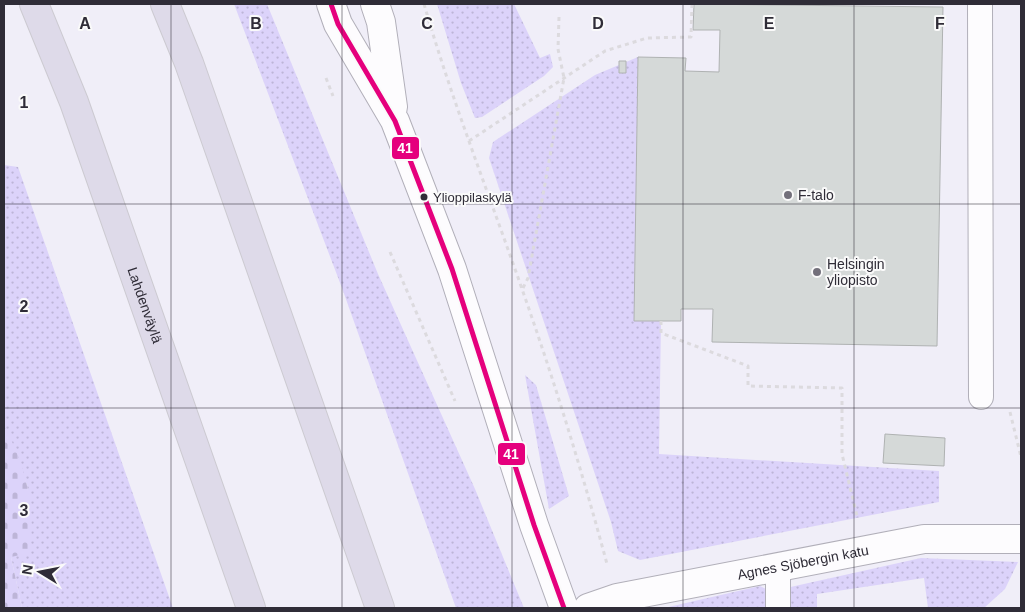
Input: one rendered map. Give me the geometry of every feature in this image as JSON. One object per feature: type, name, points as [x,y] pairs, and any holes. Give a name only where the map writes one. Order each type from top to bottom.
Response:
[{"type":"highway","name":"Lahdenväylä","points":[[34,4],[74,102],[252,608]]},
{"type":"highway","points":[[165,4],[192,72],[380,608]]},
{"type":"street","points":[[331,4],[338,24],[395,121],[465,306],[534,525],[564,608]]},
{"type":"street","points":[[375,4],[381,22],[395,121]]},
{"type":"street","name":"Agnes Sjöbergin katu","points":[[588,608],[617,598],[924,539],[1021,539]]},
{"type":"lane","points":[[980,4],[981,397]]},
{"type":"lane","points":[[778,568],[778,608]]},
{"type":"path","points":[[424,4],[446,79],[522,289],[584,481],[610,574]]},
{"type":"path","points":[[469,141],[605,51],[647,38],[691,37],[692,4]]},
{"type":"path","points":[[522,289],[528,278],[564,78],[558,50],[559,17]]},
{"type":"path","points":[[390,252],[457,406]]},
{"type":"path","points":[[661,321],[661,333],[748,366],[748,386],[842,388],[842,454],[859,525],[863,551]]},
{"type":"green space","points":[[234,4],[267,4],[378,274],[475,489],[524,608],[456,608],[342,288]]},
{"type":"green space","points":[[437,4],[514,4],[540,58],[550,54],[553,67],[544,76],[482,117],[475,118],[461,83]]},
{"type":"green space","points":[[638,57],[634,320],[661,321],[659,454],[939,471],[939,502],[640,560],[618,551],[611,522],[489,158],[493,142],[595,75]]},
{"type":"green space","points":[[4,165],[18,167],[173,608],[22,608],[11,557],[31,521],[27,485],[4,426]]},
{"type":"green space","points":[[525,375],[536,385],[569,496],[549,509]]},
{"type":"green space","points":[[4,426],[23,471],[30,504],[31,536],[29,553],[11,557],[22,608],[4,608]]},
{"type":"green space","points":[[921,558],[1018,562],[1005,589],[984,608],[928,608],[924,578],[817,594],[817,608],[787,608],[786,588]]},
{"type":"green space","points":[[760,586],[772,592],[772,608],[664,608]]},
{"type":"building","name":"F-talo","points":[[694,4],[943,7],[937,346],[712,342],[713,309],[681,309],[681,321],[634,321],[638,57],[686,58],[685,71],[719,72],[720,30],[693,30]]},
{"type":"building","points":[[619,61],[626,61],[626,73],[619,73]]},
{"type":"building","points":[[885,434],[945,438],[944,466],[883,463]]},
{"type":"transit line","name":"41","points":[[331,4],[338,24],[395,121],[452,269],[534,525],[564,608]]},
{"type":"place","name":"F-talo","points":[[788,195]]},
{"type":"place","name":"Ylioppilaskylä","points":[[424,197]]},
{"type":"place","name":"Helsingin yliopisto","points":[[817,272]]}]
